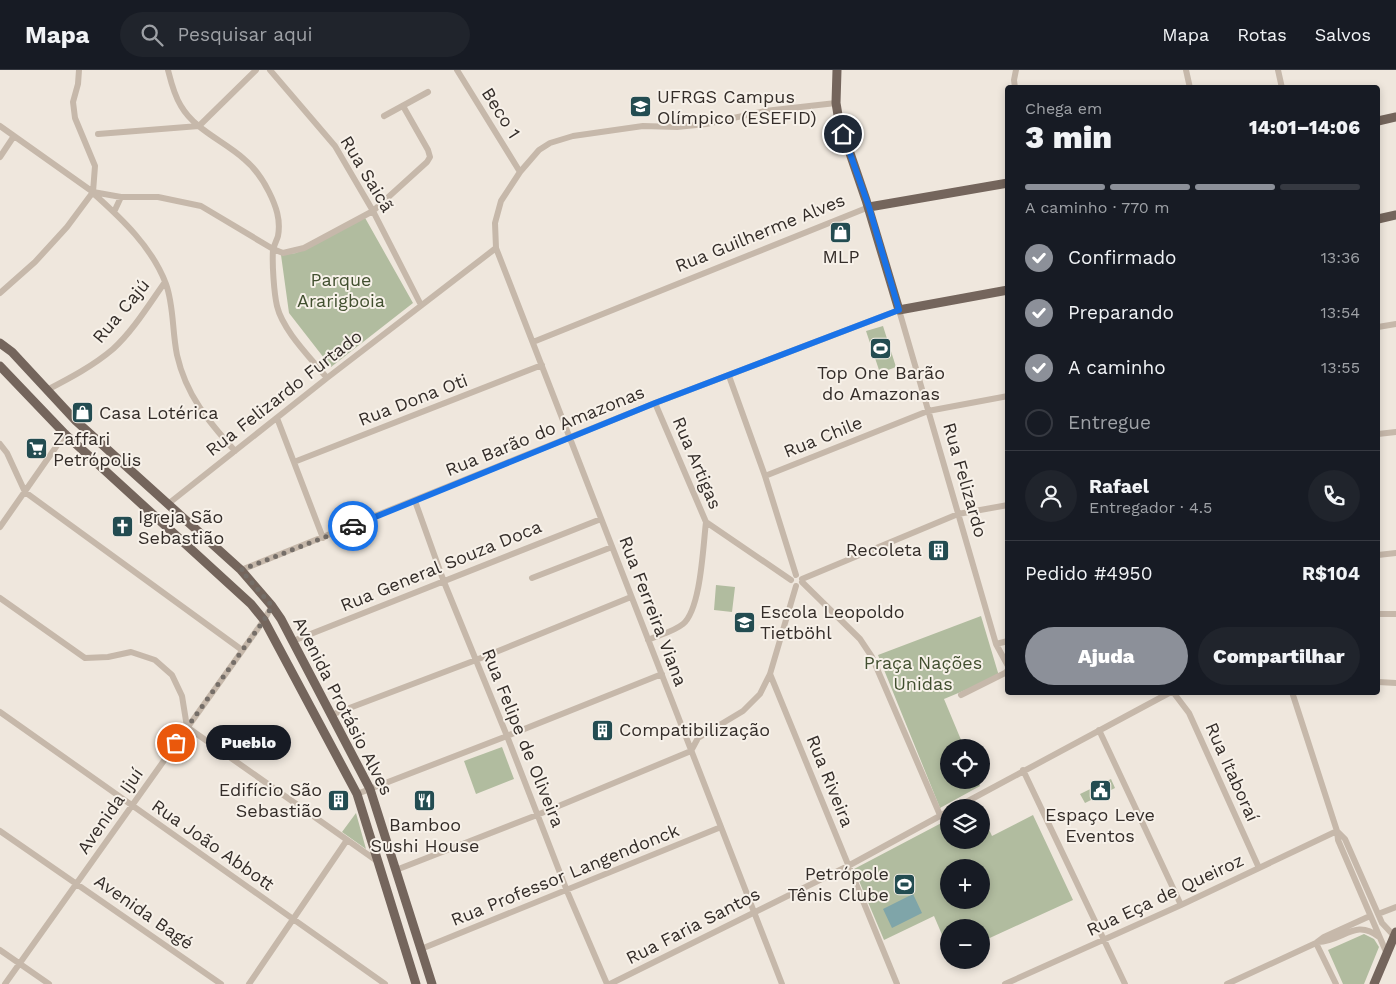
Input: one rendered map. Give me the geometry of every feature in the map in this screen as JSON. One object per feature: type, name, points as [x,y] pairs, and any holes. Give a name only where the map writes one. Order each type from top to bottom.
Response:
[{"type":"main road","name":"Rua Felizardo","points":[[837,70],[836,103],[839,121],[869,207],[899,310]]},
{"type":"main road","points":[[1380,121],[1396,118]]},
{"type":"main road","name":"Rua Guilherme Alves","points":[[869,207],[1005,184]]},
{"type":"main road","points":[[1380,219],[1396,215]]},
{"type":"main road","name":"Rua Barão do Amazonas","points":[[899,310],[1005,291]]},
{"type":"main road","name":"Avenida Protásio Alves","points":[[0,343],[12,352],[76,421],[241,570],[272,606],[293,641],[370,789],[432,984]]},
{"type":"main road","name":"Avenida Protásio Alves","points":[[0,366],[66,434],[251,604],[264,620],[356,794],[416,984]]},
{"type":"main road","points":[[1374,984],[1395,936]]},
{"type":"street","points":[[0,293],[35,262],[67,227],[93,192],[95,166],[76,118],[73,102],[78,84],[79,70]]},
{"type":"street","points":[[168,70],[181,106],[199,126],[245,159],[258,174],[268,190],[276,206],[280,221],[278,237],[273,249],[275,293],[278,308],[284,323],[327,378]]},
{"type":"street","points":[[98,134],[199,126],[256,70]]},
{"type":"street","name":"Rua Saicã","points":[[270,70],[335,146],[373,211],[422,305]]},
{"type":"street","name":"Beco 1","points":[[457,70],[520,172]]},
{"type":"street","points":[[1015,85],[1016,70]]},
{"type":"street","points":[[1186,70],[1189,85]]},
{"type":"street","points":[[1278,70],[1281,85]]},
{"type":"street","points":[[384,116],[428,92]]},
{"type":"street","points":[[496,248],[495,223],[501,201],[520,172],[539,150],[550,144],[573,136],[643,126],[686,126],[765,111],[836,103]]},
{"type":"street","points":[[93,192],[122,197],[158,197],[201,206],[273,249],[283,253],[304,248],[373,211],[424,165],[430,157],[428,150],[403,106]]},
{"type":"street","points":[[0,126],[93,192],[149,250],[170,295],[177,355],[185,382],[193,400],[235,451]]},
{"type":"street","points":[[0,157],[14,136]]},
{"type":"street","points":[[114,212],[122,197]]},
{"type":"street","name":"Rua Guilherme Alves","points":[[533,342],[869,207]]},
{"type":"street","name":"Rua Felizardo Furtado","points":[[168,504],[496,248]]},
{"type":"street","name":"Rua Ferreira Viana","points":[[496,248],[782,984]]},
{"type":"street","name":"Rua Cajú","points":[[47,390],[84,370],[114,348],[138,320],[165,282]]},
{"type":"street","name":"Rua Barão do Amazonas","points":[[241,570],[571,439],[655,403],[899,310]]},
{"type":"street","name":"Rua Felizardo","points":[[899,310],[996,644],[1005,660]]},
{"type":"street","points":[[1380,326],[1396,324]]},
{"type":"street","name":"Rua Dona Oti","points":[[294,462],[542,365]]},
{"type":"street","points":[[396,870],[691,751],[698,738],[743,711],[760,694],[770,674],[798,580],[765,476],[729,376]]},
{"type":"street","name":"Rua Chile","points":[[765,476],[928,411],[1005,397]]},
{"type":"street","name":"Rua Artigas","points":[[655,403],[706,522],[798,580],[860,639],[872,657],[940,815]]},
{"type":"street","points":[[277,418],[323,538]]},
{"type":"street","points":[[1380,434],[1396,432]]},
{"type":"street","points":[[0,527],[66,434]]},
{"type":"street","points":[[0,444],[7,452],[25,492],[242,650]]},
{"type":"street","name":"Rua Felipe de Oliveira","points":[[415,501],[444,582],[507,736],[567,891],[609,984]]},
{"type":"street","points":[[798,580],[958,514],[1005,506]]},
{"type":"street","name":"Rua General Souza Doca","points":[[293,641],[601,519]]},
{"type":"street","points":[[648,640],[676,629],[685,622],[691,612],[699,582],[706,522]]},
{"type":"street","points":[[532,578],[612,547]]},
{"type":"street","points":[[1380,555],[1396,553]]},
{"type":"street","points":[[331,715],[476,660],[631,596]]},
{"type":"street","points":[[0,598],[85,658],[108,657],[131,652],[155,660],[172,675],[182,696],[187,727],[377,861]]},
{"type":"street","name":"Avenida Ijuí","points":[[5,984],[264,620],[272,606]]},
{"type":"street","points":[[1380,614],[1396,614]]},
{"type":"street","points":[[996,644],[1005,642]]},
{"type":"street","points":[[961,695],[1005,673]]},
{"type":"street","points":[[356,794],[662,674]]},
{"type":"street","name":"Rua Riveira","points":[[770,674],[896,984]]},
{"type":"street","points":[[1380,682],[1396,683]]},
{"type":"street","points":[[971,799],[1166,695]]},
{"type":"street","name":"Rua Itaboraí","points":[[1174,695],[1189,713],[1259,868]]},
{"type":"street","points":[[1293,695],[1337,831],[1338,840],[1387,954]]},
{"type":"street","name":"Rua João Abbott","points":[[0,712],[385,984]]},
{"type":"street","points":[[1099,730],[1181,905]]},
{"type":"street","points":[[1023,770],[1125,984]]},
{"type":"street","name":"Rua Faria Santos","points":[[609,984],[848,866],[940,815]]},
{"type":"street","name":"Rua Professor Langendonck","points":[[421,949],[721,828]]},
{"type":"street","name":"Avenida Bagé","points":[[0,831],[221,984]]},
{"type":"street","points":[[1337,831],[1345,839],[1386,929],[1395,936]]},
{"type":"street","name":"Rua Eça de Queiroz","points":[[1005,984],[1181,905],[1337,831]]},
{"type":"street","points":[[249,984],[348,840]]},
{"type":"street","points":[[1378,914],[1396,907]]},
{"type":"street","points":[[1227,984],[1317,943],[1324,937],[1370,916]]},
{"type":"street","points":[[1317,943],[1326,942],[1361,928],[1370,930],[1380,938]]},
{"type":"street","points":[[1317,943],[1336,984]]},
{"type":"street","points":[[0,950],[49,984]]},
{"type":"green space","name":"Parque Ararigboia","points":[[364,216],[413,303],[331,367],[289,313],[281,255],[296,253]]},
{"type":"green space","name":"Top One Barão do Amazonas","points":[[883,326],[896,367],[880,373],[866,331]]},
{"type":"green space","points":[[716,585],[735,587],[732,612],[714,610]]},
{"type":"green space","name":"Praça Nações Unidas","points":[[981,616],[999,676],[944,699],[961,739],[940,739],[940,789],[975,789],[956,799],[940,799],[940,808],[878,655]]},
{"type":"green space","points":[[502,747],[514,779],[476,794],[464,761]]},
{"type":"green space","name":"Espaço Leve Eventos","points":[[1111,779],[1115,788],[1085,803],[1080,794]]},
{"type":"green space","points":[[356,813],[366,849],[342,832]]},
{"type":"green space","name":"Petrópole Tênis Clube","points":[[1033,815],[1073,900],[990,938],[990,919],[940,919],[940,930],[934,916],[884,940],[854,869],[940,824],[940,849],[990,849],[990,832],[992,836]]},
{"type":"green space","points":[[1364,934],[1374,939],[1379,947],[1364,984],[1343,984],[1328,950]]},
{"type":"water","points":[[913,894],[922,913],[892,928],[883,909]]},
{"type":"way so far","points":[[176,743],[272,606],[241,570],[353,526]]},
{"type":"place","name":"UFRGS Campus Olímpico (ESEFID)","points":[[641,107]]},
{"type":"place","name":"MLP","points":[[841,232]]},
{"type":"place","name":"Top One Barão do Amazonas","points":[[881,348]]},
{"type":"place","name":"Casa Lotérica","points":[[83,413]]},
{"type":"place","name":"Zaffari Petrópolis","points":[[37,449]]},
{"type":"place","name":"Igreja São Sebastião","points":[[122,527]]},
{"type":"place","name":"Recoleta","points":[[938,550]]},
{"type":"place","name":"Escola Leopoldo Tietböhl","points":[[744,622]]},
{"type":"place","name":"Compatibilização","points":[[603,730]]},
{"type":"place","name":"Pueblo","points":[[176,743]]},
{"type":"place","name":"Espaço Leve Eventos","points":[[1100,790]]},
{"type":"place","name":"Edifício São Sebastião","points":[[338,800]]},
{"type":"place","name":"Bamboo Sushi House","points":[[425,800]]},
{"type":"place","name":"Petrópole Tênis Clube","points":[[905,884]]},
{"type":"route","points":[[353,526],[571,439],[655,403],[899,310],[869,207],[843,134]]}]
